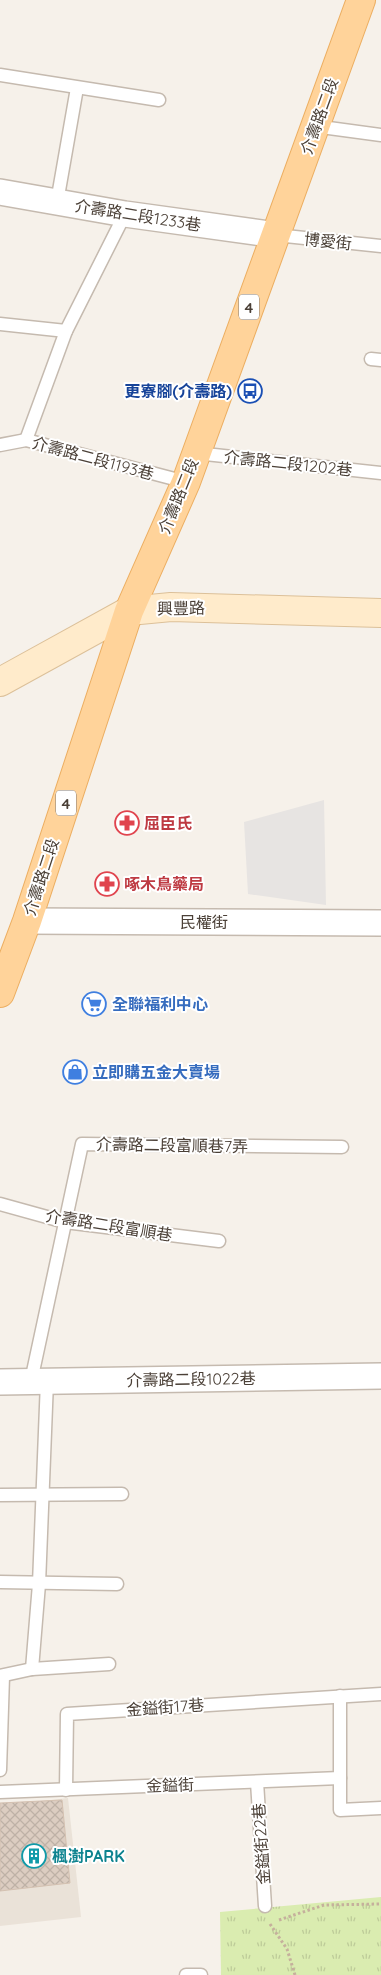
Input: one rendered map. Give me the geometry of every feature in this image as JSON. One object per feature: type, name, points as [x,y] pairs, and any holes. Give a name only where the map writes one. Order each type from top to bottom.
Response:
[{"type":"main road","name":"介壽路二段","points":[[0,994],[27,921],[129,611],[186,482],[361,0]]},
{"type":"main road","name":"興豐路","points":[[0,682],[129,611],[171,607],[381,613]]},
{"type":"street","name":"介壽路二段1233巷","points":[[0,192],[125,214],[276,235]]},
{"type":"street","name":"民權街","points":[[27,921],[381,923]]},
{"type":"street","name":"介壽路二段1022巷","points":[[0,1382],[381,1376]]},
{"type":"lane","points":[[0,76],[159,100]]},
{"type":"lane","points":[[57,202],[77,88]]},
{"type":"lane","points":[[314,126],[381,135]]},
{"type":"lane","points":[[26,440],[66,331],[125,214]]},
{"type":"lane","name":"博愛街","points":[[276,235],[381,246]]},
{"type":"lane","points":[[0,324],[66,331]]},
{"type":"lane","name":"介壽路二段1193巷","points":[[1,448],[26,440],[186,482]]},
{"type":"lane","name":"介壽路二段1202巷","points":[[196,454],[381,473]]},
{"type":"lane","name":"介壽路二段富順巷7弄","points":[[65,1222],[82,1144],[342,1147]]},
{"type":"lane","name":"介壽路二段富順巷","points":[[0,1204],[65,1222],[219,1241]]},
{"type":"lane","points":[[32,1669],[39,1584],[42,1496],[39,1381],[65,1222]]},
{"type":"lane","points":[[0,1495],[122,1494]]},
{"type":"lane","points":[[0,1582],[117,1584]]},
{"type":"lane","points":[[0,1770],[1,1676],[32,1669],[109,1664]]},
{"type":"lane","points":[[381,1694],[340,1696],[340,1810],[381,1808]]},
{"type":"lane","name":"金鎰街17巷","points":[[66,1790],[66,1714],[340,1696]]},
{"type":"lane","name":"金鎰街","points":[[0,1792],[340,1778]]},
{"type":"lane","name":"金鎰街22巷","points":[[257,1782],[266,1906]]},
{"type":"lane","points":[[186,1975],[200,1975]]},
{"type":"path","points":[[295,1975],[287,1949],[270,1923],[324,1905],[381,1904]]},
{"type":"shaded area","points":[[324,800],[326,905],[248,894],[244,822]]},
{"type":"shaded area","name":"楓澍PARK","points":[[68,1798],[81,1917],[0,1926],[0,1806]]},
{"type":"green space","points":[[381,1897],[381,1975],[221,1975],[220,1912]]},
{"type":"building","name":"楓澍PARK","points":[[62,1800],[70,1883],[0,1891],[0,1803]]},
{"type":"place","name":"更寮腳(介壽路)","points":[[250,391]]},
{"type":"place","name":"屈臣氏","points":[[127,823]]},
{"type":"place","name":"啄木鳥藥局","points":[[107,884]]},
{"type":"place","name":"全聯福利中心","points":[[94,1004]]},
{"type":"place","name":"立即購五金大賣場","points":[[75,1072]]},
{"type":"place","name":"楓澍PARK","points":[[34,1856]]}]
